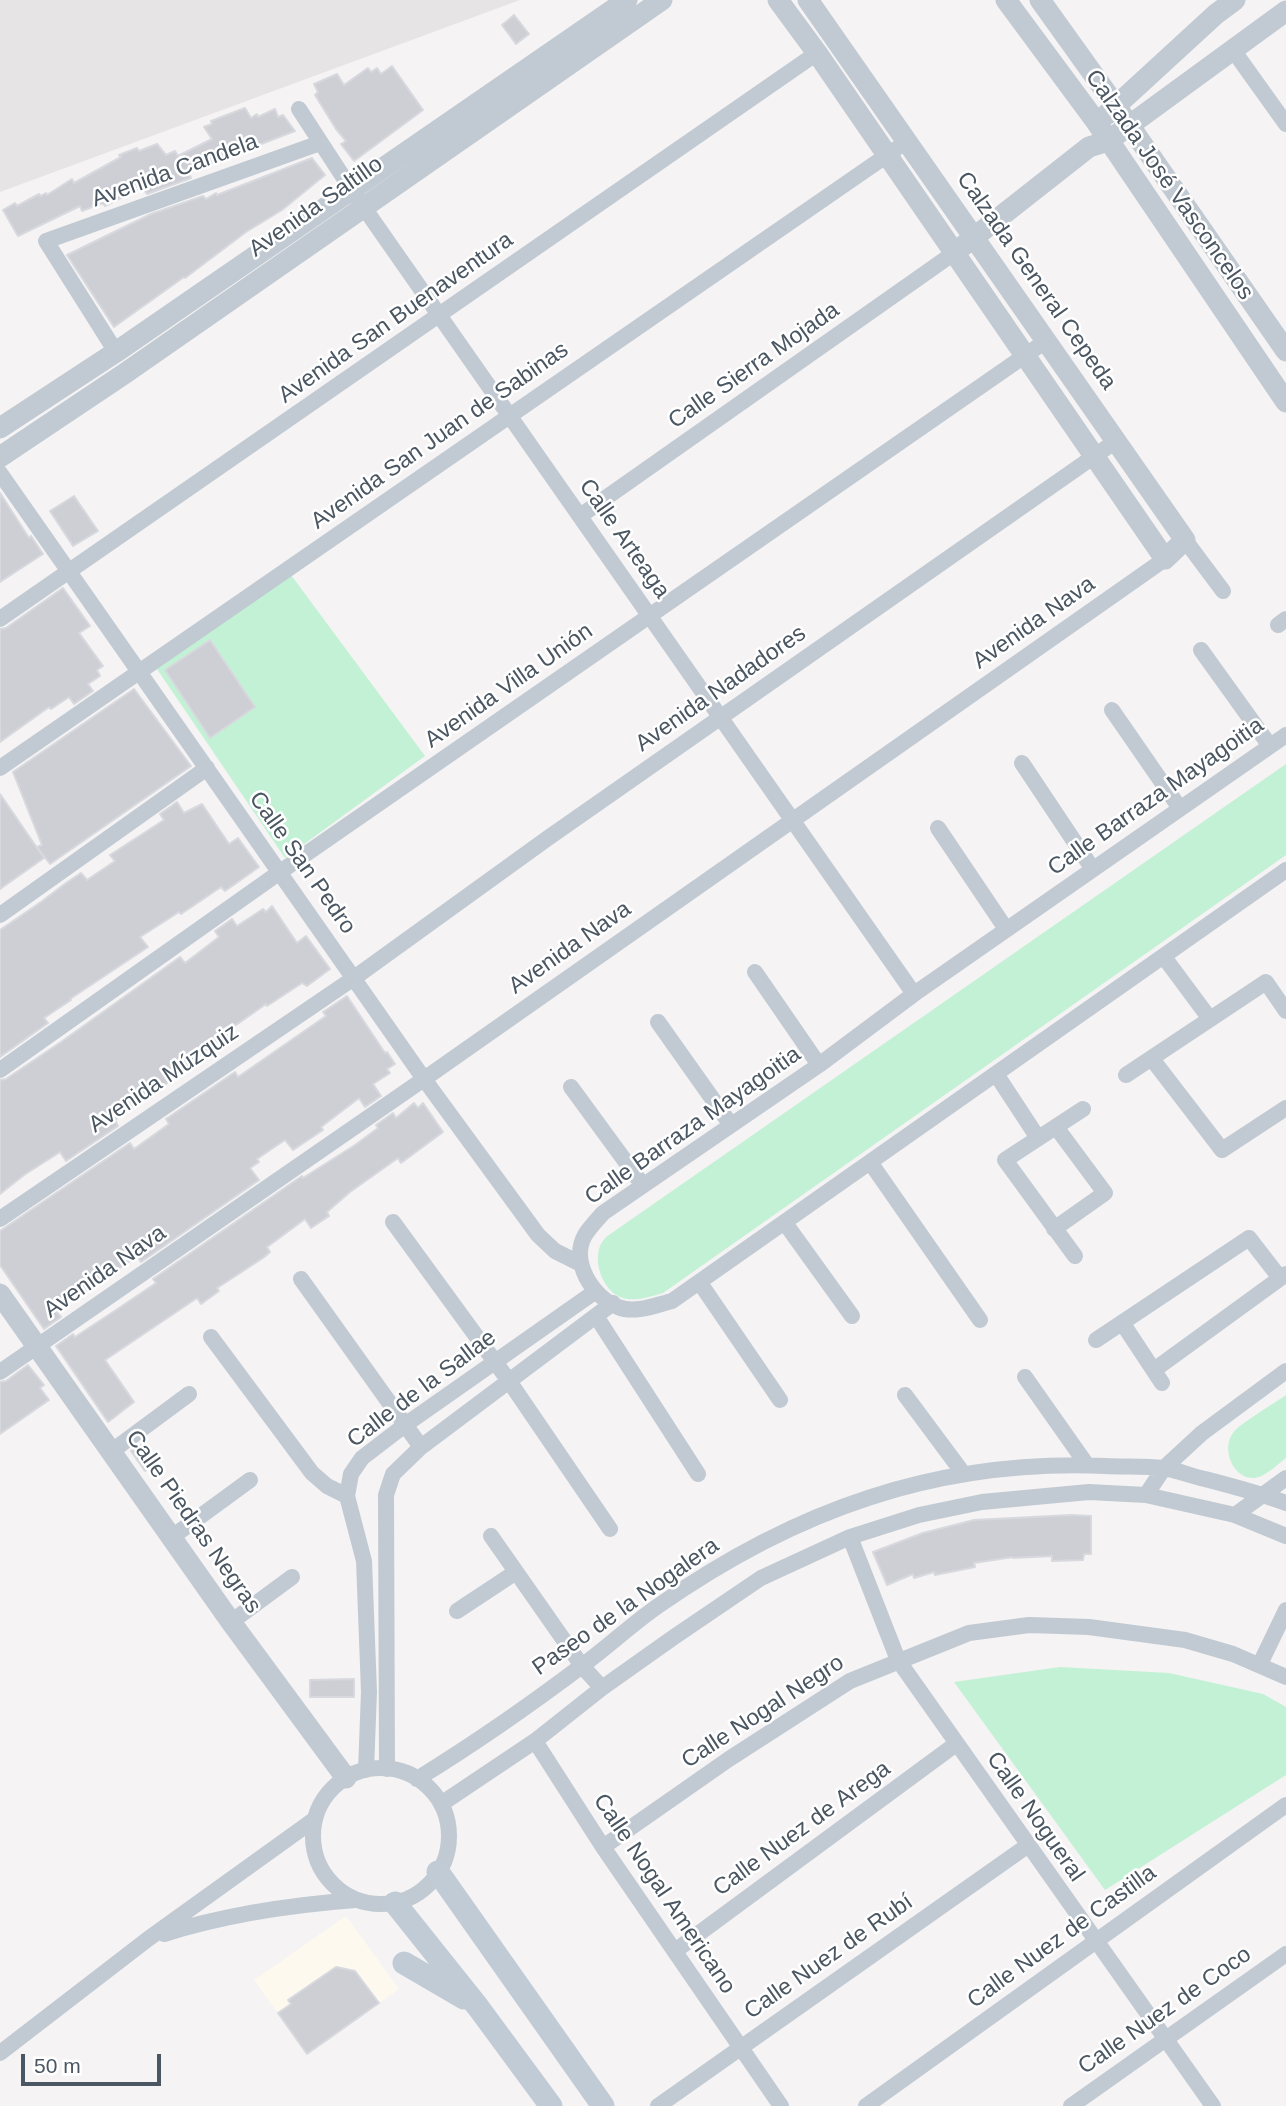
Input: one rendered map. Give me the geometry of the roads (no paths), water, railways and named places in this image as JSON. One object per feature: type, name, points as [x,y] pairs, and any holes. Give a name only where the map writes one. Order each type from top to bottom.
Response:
[{"type":"main road","points":[[439,1872],[603,2106]]},
{"type":"main road","points":[[395,1903],[478,2007],[551,2106]]},
{"type":"main road","points":[[404,1963],[478,2007]]},
{"type":"street","name":"Avenida Saltillo","points":[[0,428],[116,352],[626,0]]},
{"type":"street","name":"Avenida Saltillo","points":[[0,457],[124,374],[662,0]]},
{"type":"street","points":[[778,0],[1164,559],[1185,540]]},
{"type":"street","name":"Calzada General Cepeda","points":[[808,0],[1223,591]]},
{"type":"street","name":"Calzada José Vasconcelos","points":[[1006,0],[1098,137],[1286,402]]},
{"type":"street","name":"Calzada José Vasconcelos","points":[[1040,0],[1286,351]]},
{"type":"street","points":[[1098,137],[1116,106],[1216,13],[1236,0]]},
{"type":"street","points":[[954,253],[1098,137],[1129,126],[1286,11]]},
{"type":"street","points":[[1233,50],[1286,124]]},
{"type":"street","name":"Avenida San Buenaventura","points":[[0,619],[817,53]]},
{"type":"street","name":"Calle Arteaga","points":[[299,109],[509,416],[914,993]]},
{"type":"street","name":"Avenida San Juan de Sabinas","points":[[0,768],[906,142]]},
{"type":"street","name":"Avenida Candela","points":[[116,352],[46,242],[320,143]]},
{"type":"street","name":"Calle Sierra Mojada","points":[[580,516],[954,253]]},
{"type":"street","name":"Avenida Villa Unión","points":[[0,1069],[1046,341]]},
{"type":"street","name":"Avenida Nadadores","points":[[354,978],[548,838],[1116,441]]},
{"type":"street","name":"Calle San Pedro","points":[[0,473],[424,1079],[538,1235],[555,1251],[581,1264]]},
{"type":"street","name":"Avenida Nava","points":[[0,1372],[424,1079],[1164,559]]},
{"type":"street","points":[[1201,650],[1270,746]]},
{"type":"street","points":[[1112,710],[1180,807]]},
{"type":"street","name":"Calle Barraza Mayagoitia","points":[[581,1264],[584,1236],[603,1213],[819,1065],[914,993],[1286,735]]},
{"type":"street","points":[[1021,763],[1093,868]]},
{"type":"street","points":[[0,915],[207,768]]},
{"type":"street","points":[[938,828],[1006,929]]},
{"type":"street","points":[[581,1264],[596,1291],[619,1308],[643,1309],[672,1301],[1286,870]]},
{"type":"street","points":[[1164,957],[1210,1019]]},
{"type":"street","points":[[755,972],[819,1065]]},
{"type":"street","name":"Avenida Múzquiz","points":[[0,1219],[354,978]]},
{"type":"street","points":[[1126,1075],[1266,982],[1286,1011]]},
{"type":"street","points":[[658,1022],[731,1125]]},
{"type":"street","points":[[1152,1059],[1222,1150],[1286,1108]]},
{"type":"street","points":[[996,1074],[1038,1138]]},
{"type":"street","points":[[571,1087],[642,1184]]},
{"type":"street","points":[[1075,1256],[1005,1160],[1083,1109]]},
{"type":"street","points":[[1054,1229],[1105,1193],[1056,1126]]},
{"type":"street","points":[[870,1162],[980,1320]]},
{"type":"street","points":[[393,1222],[509,1381],[610,1529]]},
{"type":"street","points":[[785,1223],[852,1316]]},
{"type":"street","points":[[1096,1340],[1249,1238],[1283,1276],[1158,1376],[1123,1324]]},
{"type":"street","points":[[301,1279],[421,1447]]},
{"type":"street","points":[[700,1283],[780,1400]]},
{"type":"street","name":"Calle de la Sallae","points":[[347,1496],[351,1474],[362,1458],[596,1291]]},
{"type":"street","name":"Calle Piedras Negras","points":[[0,1294],[231,1622],[356,1774]]},
{"type":"street","name":"Calle de la Sallae","points":[[387,1769],[386,1495],[393,1474],[421,1447],[612,1303]]},
{"type":"street","points":[[596,1316],[698,1474]]},
{"type":"street","points":[[211,1337],[312,1472],[327,1486],[347,1496],[364,1561],[369,1692],[356,1774]]},
{"type":"street","points":[[1146,1495],[1164,1468],[1202,1433],[1286,1371]]},
{"type":"street","points":[[1025,1377],[1087,1465]]},
{"type":"street","points":[[112,1451],[189,1394]]},
{"type":"street","points":[[905,1395],[963,1474]]},
{"type":"street","name":"Paseo de la Nogalera","points":[[417,1779],[479,1741],[659,1606],[743,1553],[835,1508],[898,1488],[963,1474],[1021,1467],[1087,1465],[1164,1468],[1263,1494],[1286,1503]]},
{"type":"street","points":[[1235,1515],[1286,1478]]},
{"type":"street","points":[[172,1537],[250,1480]]},
{"type":"street","points":[[441,1804],[535,1741],[602,1688],[761,1578],[850,1537],[919,1515],[982,1502],[1088,1492],[1146,1495],[1235,1515],[1286,1536]]},
{"type":"street","points":[[491,1536],[582,1666],[602,1688]]},
{"type":"street","name":"Calle Nogueral","points":[[850,1537],[898,1660],[1213,2106]]},
{"type":"street","points":[[364,1561],[385,1561]]},
{"type":"street","points":[[457,1611],[516,1572]]},
{"type":"street","points":[[231,1622],[292,1577]]},
{"type":"street","points":[[1260,1664],[1286,1610]]},
{"type":"street","name":"Calle Nogal Negro","points":[[603,1847],[729,1759],[850,1681],[969,1633],[1029,1625],[1088,1627],[1185,1640],[1260,1664],[1286,1677]]},
{"type":"street","name":"Calle Nogal Americano","points":[[535,1741],[603,1847],[781,2106]]},
{"type":"street","name":"Calle Nuez de Arega","points":[[675,1951],[956,1744]]},
{"type":"street","points":[[148,1939],[251,1911],[356,1899],[381,1904],[395,1903],[420,1892],[439,1872],[445,1860],[449,1838],[441,1804],[426,1786],[403,1772],[387,1769],[356,1774],[332,1789],[321,1803],[315,1819],[313,1838],[316,1858],[325,1875],[339,1890],[356,1899]]},
{"type":"street","name":"Calle Nuez de Castilla","points":[[866,2106],[1286,1805]]},
{"type":"street","points":[[0,2053],[148,1939],[315,1819]]},
{"type":"street","name":"Calle Nuez de Rubí","points":[[657,2106],[1027,1846]]},
{"type":"street","name":"Calle Nuez de Coco","points":[[1071,2106],[1286,1954]]}]
